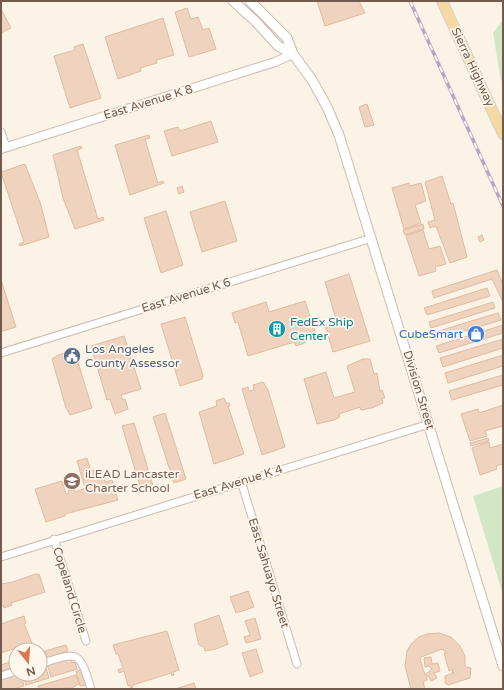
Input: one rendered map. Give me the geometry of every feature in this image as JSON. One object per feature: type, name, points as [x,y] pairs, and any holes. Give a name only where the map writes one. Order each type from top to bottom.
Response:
[{"type":"main road","points":[[233,1],[255,21],[278,46],[293,54]]},
{"type":"main road","points":[[250,1],[287,38],[293,54]]},
{"type":"main road","name":"Sierra Highway","points":[[442,1],[503,134]]},
{"type":"main road","name":"Division Street","points":[[293,54],[312,80],[339,134],[503,666]]},
{"type":"street","name":"East Avenue K 8","points":[[4,148],[268,64],[293,54]]},
{"type":"street","points":[[1,132],[4,148]]},
{"type":"street","name":"East Avenue K 6","points":[[1,353],[372,238]]},
{"type":"street","name":"East Avenue K 4","points":[[1,557],[54,539],[429,424]]},
{"type":"street","name":"East Sahuayo Street","points":[[242,481],[297,664]]},
{"type":"street","name":"Copeland Circle","points":[[54,539],[86,641]]},
{"type":"street","points":[[48,661],[66,655],[72,655],[78,658],[84,663],[91,689]]},
{"type":"green space","points":[[503,20],[503,80],[501,81],[493,33]]},
{"type":"green space","points":[[503,486],[503,595],[473,496]]},
{"type":"building","points":[[317,1],[359,1],[365,13],[325,26]]},
{"type":"building","points":[[187,8],[191,19],[198,17],[203,30],[209,28],[216,49],[189,57],[175,12]]},
{"type":"building","points":[[1,9],[11,28],[1,33]]},
{"type":"building","points":[[163,18],[174,55],[156,60],[157,63],[140,68],[141,71],[118,79],[105,37]]},
{"type":"building","points":[[83,44],[101,98],[70,108],[54,56],[75,50],[74,47]]},
{"type":"building","points":[[367,104],[374,125],[365,127],[359,107]]},
{"type":"building","points":[[211,121],[218,142],[172,156],[164,131],[178,127],[180,131]]},
{"type":"building","points":[[149,135],[150,138],[145,139],[158,183],[163,181],[164,183],[130,195],[115,145]]},
{"type":"building","points":[[81,146],[82,148],[77,150],[98,219],[103,217],[104,220],[75,229],[63,198],[53,155]]},
{"type":"building","points":[[25,164],[41,205],[49,237],[20,246],[19,244],[24,242],[1,172]]},
{"type":"building","points":[[442,176],[451,204],[453,203],[467,257],[450,263],[436,226],[430,228],[428,222],[435,220],[425,182]]},
{"type":"building","points":[[409,183],[410,186],[421,183],[426,201],[415,205],[421,223],[404,229],[392,188]]},
{"type":"building","points":[[182,186],[184,192],[179,194],[177,188]]},
{"type":"building","points":[[225,201],[237,241],[202,252],[190,212]]},
{"type":"building","points":[[166,211],[183,265],[161,273],[144,218]]},
{"type":"building","points":[[423,224],[424,229],[405,235],[403,230]]},
{"type":"building","points":[[423,230],[429,249],[440,246],[446,264],[435,267],[436,271],[419,276],[406,236]]},
{"type":"building","points":[[482,235],[484,240],[480,242],[478,237]]},
{"type":"building","points":[[497,270],[503,285],[503,302],[492,279],[434,298],[432,291]]},
{"type":"building","points":[[349,274],[370,341],[333,352],[325,325],[336,322],[336,319],[325,282]]},
{"type":"building","points":[[1,280],[16,327],[3,331],[1,331]]},
{"type":"building","points":[[487,288],[490,296],[427,315],[424,308]]},
{"type":"building","name":"FedEx Ship Center","points":[[305,301],[316,335],[304,339],[305,343],[296,346],[294,342],[248,356],[238,322],[235,323],[232,313],[266,302],[269,312]]},
{"type":"building","points":[[493,302],[495,308],[431,328],[429,322]]},
{"type":"building","points":[[498,313],[501,320],[435,340],[432,333]]},
{"type":"building","points":[[185,317],[203,376],[202,379],[180,386],[161,324]]},
{"type":"building","points":[[503,325],[503,333],[439,353],[436,346]]},
{"type":"building","points":[[124,336],[141,389],[121,395],[123,400],[125,399],[128,409],[115,414],[110,399],[107,400],[91,346]]},
{"type":"building","points":[[503,339],[503,348],[443,367],[440,358]]},
{"type":"building","points":[[73,351],[77,359],[92,408],[70,415],[66,408],[52,359],[58,355]]},
{"type":"building","points":[[503,355],[503,366],[448,383],[445,373]]},
{"type":"building","points":[[363,359],[370,359],[374,374],[377,373],[380,391],[382,390],[385,398],[382,399],[383,403],[372,408],[361,410],[360,407],[339,414],[340,417],[334,420],[317,424],[304,379],[326,372],[334,398],[355,392],[347,366]]},
{"type":"building","points":[[503,375],[503,385],[452,400],[449,391]]},
{"type":"building","points":[[263,382],[268,390],[285,447],[262,455],[242,389],[248,387],[249,391],[254,390],[253,385]]},
{"type":"building","points":[[224,398],[226,403],[229,403],[230,406],[228,406],[244,454],[214,464],[199,412],[217,406],[216,401]]},
{"type":"building","points":[[503,405],[503,426],[485,431],[487,436],[470,441],[461,414],[478,409],[479,413]]},
{"type":"building","points":[[165,413],[186,479],[174,483],[153,417]]},
{"type":"building","points":[[134,423],[154,489],[142,493],[122,426]]},
{"type":"building","points":[[488,438],[489,441],[471,446],[470,443]]},
{"type":"building","points":[[489,442],[490,448],[503,444],[503,464],[496,466],[497,469],[480,475],[472,448]]},
{"type":"building","points":[[87,458],[91,471],[94,470],[96,477],[103,475],[105,482],[112,480],[118,500],[65,514],[65,516],[46,522],[35,489],[62,481],[66,494],[69,493],[68,491],[74,489],[75,492],[85,488],[77,461]]},
{"type":"building","points":[[39,574],[45,592],[11,603],[12,605],[4,608],[3,605],[1,606],[1,584],[13,582]]},
{"type":"building","points":[[248,591],[254,607],[236,613],[230,597]]},
{"type":"building","points":[[219,615],[228,644],[216,649],[205,651],[204,647],[199,645],[194,624]]},
{"type":"building","points":[[24,616],[26,623],[24,624],[32,642],[8,642],[8,651],[1,653],[1,624]]},
{"type":"building","points":[[255,618],[261,639],[246,643],[244,637],[250,635],[245,621]]},
{"type":"building","points":[[167,631],[179,670],[173,672],[174,675],[172,676],[171,673],[133,685],[131,688],[130,685],[128,686],[124,671],[119,673],[118,670],[123,668],[113,645]]},
{"type":"building","points":[[439,633],[451,637],[460,646],[465,656],[465,667],[471,668],[470,678],[448,685],[445,683],[445,676],[454,673],[452,673],[453,669],[449,671],[444,653],[447,653],[442,649],[421,657],[420,659],[425,675],[432,669],[429,666],[425,667],[424,658],[431,657],[432,664],[438,663],[440,671],[434,673],[437,678],[431,681],[429,676],[426,677],[427,680],[423,682],[425,689],[411,689],[405,666],[407,651],[411,644],[419,637],[427,634]]},
{"type":"building","points":[[66,645],[68,651],[48,658],[48,650]]},
{"type":"building","points":[[256,649],[263,672],[250,677],[242,653]]},
{"type":"building","points":[[70,657],[72,663],[75,662],[77,669],[51,677],[48,664]]},
{"type":"building","points":[[8,663],[8,669],[1,671],[1,665]]},
{"type":"building","points":[[81,670],[86,685],[80,686],[76,671]]},
{"type":"building","points":[[76,675],[79,684],[72,688],[39,689],[38,686]]},
{"type":"building","points":[[8,677],[8,682],[23,682],[24,686],[12,689],[1,689],[1,679]]},
{"type":"building","points":[[25,682],[36,682],[26,685]]},
{"type":"building","points":[[194,683],[196,689],[175,689]]},
{"type":"railway","points":[[410,1],[503,206]]},
{"type":"place","name":"FedEx Ship Center","points":[[277,329]]},
{"type":"place","name":"CubeSmart","points":[[476,334]]},
{"type":"place","name":"Los Angeles County Assessor","points":[[72,356]]},
{"type":"place","name":"iLEAD Lancaster Charter School","points":[[72,481]]}]
